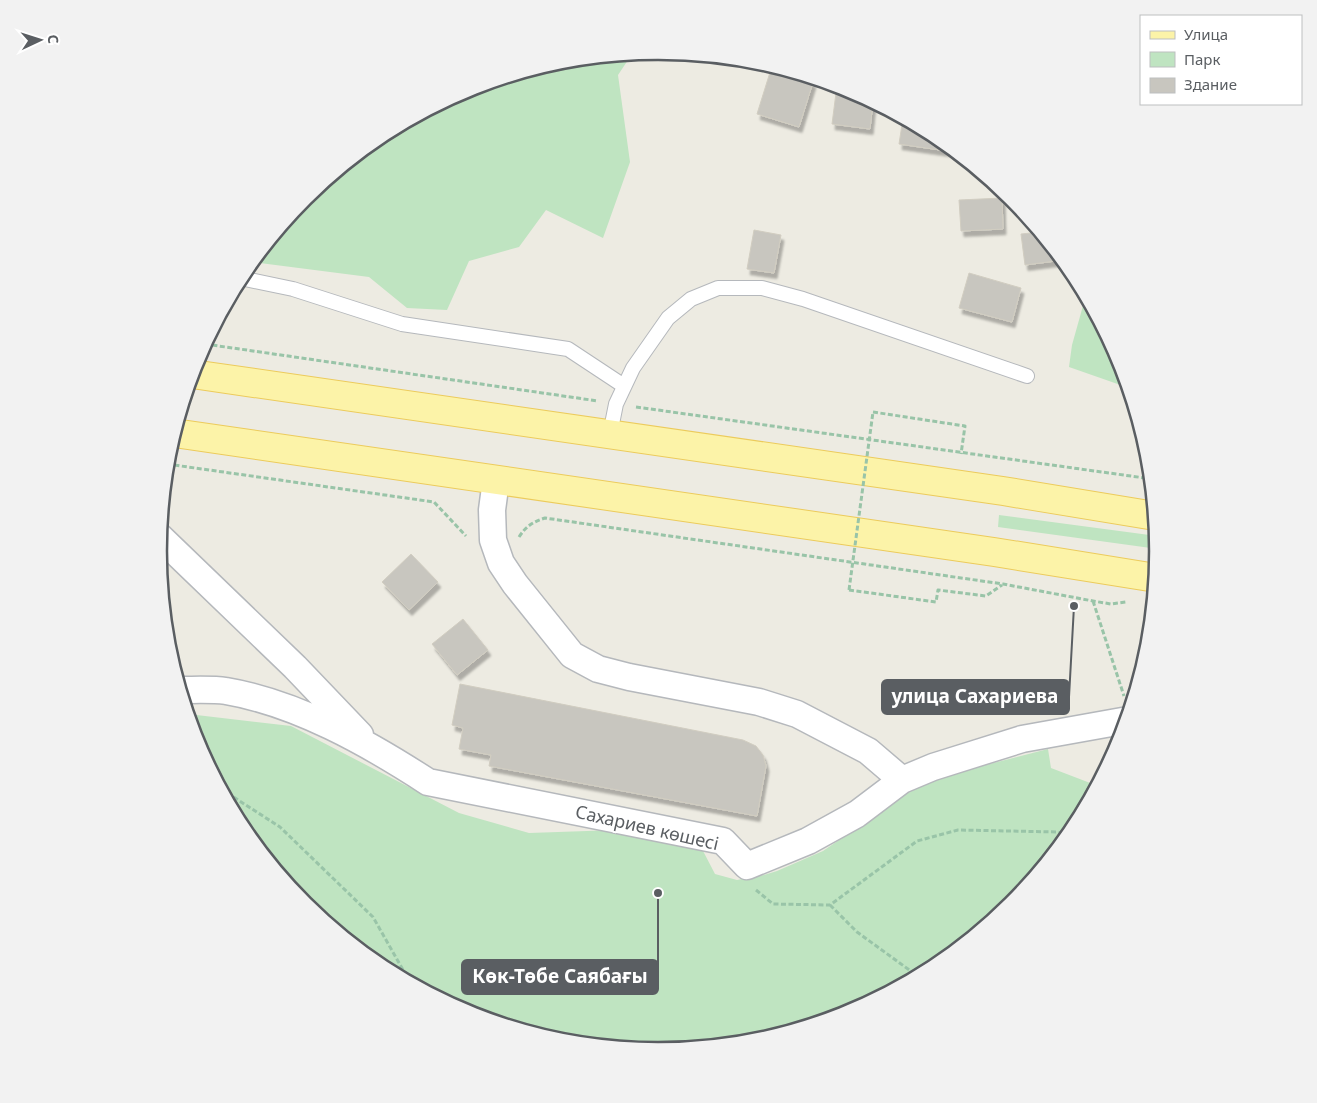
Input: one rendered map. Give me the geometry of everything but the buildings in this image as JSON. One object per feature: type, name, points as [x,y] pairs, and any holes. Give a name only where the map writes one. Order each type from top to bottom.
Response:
[{"type":"main road","points":[[200,375],[1003,491],[1149,515]]},
{"type":"main road","points":[[181,434],[994,552],[1149,577]]},
{"type":"street","points":[[496,480],[492,510],[493,540],[501,562],[515,584],[572,655],[598,669],[629,677],[759,702],[797,714],[868,751],[902,780]]},
{"type":"street","points":[[167,544],[295,667],[372,748]]},
{"type":"street","name":"Сахариев көшесі","points":[[187,690],[225,691],[276,703],[340,731],[428,782],[723,841],[747,866]]},
{"type":"street","points":[[747,866],[808,841],[857,814],[902,780],[933,767],[1022,739],[1123,713]]},
{"type":"lane","points":[[249,280],[293,289],[402,324],[568,349],[624,386]]},
{"type":"lane","points":[[610,434],[616,404],[633,368],[668,318],[691,299],[718,288],[762,288],[803,299],[1027,376]]},
{"type":"path","points":[[213,345],[961,454],[1145,478]]},
{"type":"path","points":[[961,454],[965,426],[873,412],[849,590],[936,602],[938,590],[986,596],[1003,584]]},
{"type":"path","points":[[175,465],[434,502],[465,536]]},
{"type":"path","points":[[516,542],[524,529],[534,521],[545,518],[1003,584],[1111,604],[1128,601]]},
{"type":"path","points":[[1093,601],[1125,706]]},
{"type":"path","points":[[234,798],[280,827],[373,917],[404,971]]},
{"type":"path","points":[[747,866],[756,889],[773,904],[830,905],[917,841],[958,830],[1061,833]]},
{"type":"path","points":[[830,905],[857,932],[913,972]]},
{"type":"green space","points":[[627,61],[618,75],[630,162],[603,238],[546,210],[519,247],[469,261],[447,310],[407,308],[369,277],[261,263],[289,227],[334,182],[385,143],[413,126],[470,97],[501,86],[563,69]]},
{"type":"green space","points":[[1083,305],[1113,363],[1121,385],[1069,367],[1072,345]]},
{"type":"green space","points":[[999,515],[1149,535],[1150,548],[998,527]]},
{"type":"green space","points":[[195,715],[291,726],[459,813],[529,833],[645,829],[702,849],[715,874],[737,880],[777,871],[823,851],[927,780],[1048,749],[1051,768],[1091,783],[1067,825],[1028,876],[1006,899],[983,921],[932,960],[904,977],[847,1006],[786,1026],[723,1039],[691,1042],[626,1042],[563,1034],[501,1017],[470,1006],[413,977],[359,941],[334,921],[289,876],[250,825],[218,769],[204,740]]},
{"type":"place","name":"улица Сахариева","points":[[1074,606]]},
{"type":"place","name":"Көк-Төбе Саябағы","points":[[658,893]]}]
